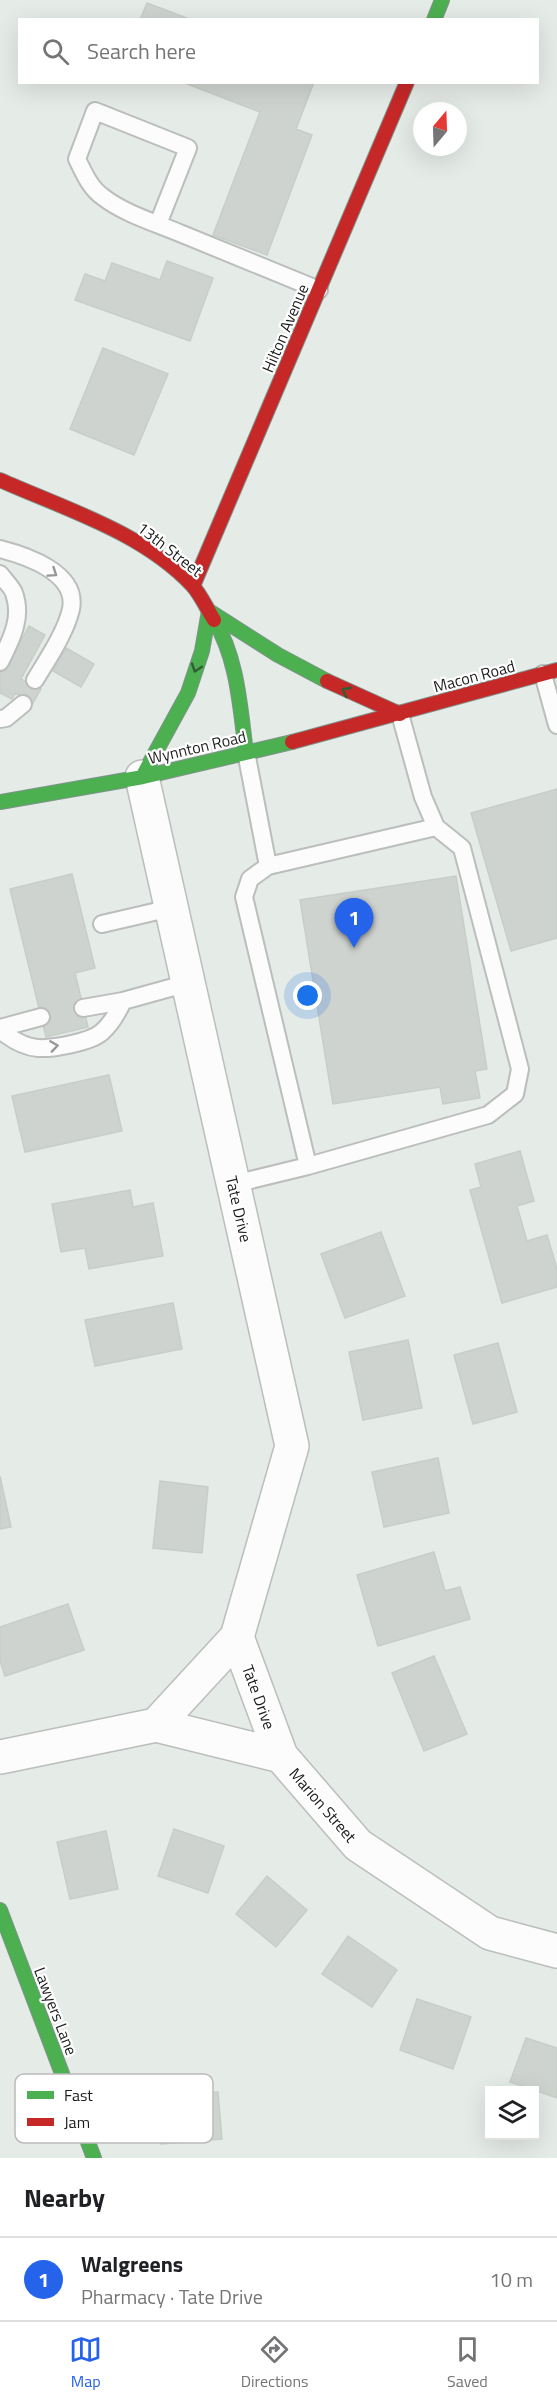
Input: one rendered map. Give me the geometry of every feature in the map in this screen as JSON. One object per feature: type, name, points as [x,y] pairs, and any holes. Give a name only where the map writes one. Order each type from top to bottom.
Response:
[{"type":"main road","points":[[435,18],[442,0]]},
{"type":"main road","name":"Hilton Avenue","points":[[193,586],[406,84]]},
{"type":"main road","name":"13th Street","points":[[0,480],[126,535],[161,559],[193,586],[226,639],[235,676],[246,752]]},
{"type":"main road","points":[[142,777],[188,693],[202,651],[209,611],[254,642],[315,675],[357,697],[400,714]]},
{"type":"main road","name":"Macon Road","points":[[400,714],[550,672]]},
{"type":"main road","name":"Wynnton Road","points":[[0,802],[142,777],[400,714]]},
{"type":"main road","name":"Lawyers Lane","points":[[0,1910],[62,2074]]},
{"type":"main road","name":"Lawyers Lane","points":[[88,2143],[94,2158]]},
{"type":"street","name":"Tate Drive","points":[[142,777],[292,1446],[237,1637],[156,1725]]},
{"type":"street","name":"Tate Drive","points":[[237,1637],[281,1756]]},
{"type":"street","name":"Marion Street","points":[[0,1757],[156,1725],[281,1756],[358,1845],[490,1932],[557,1951]]},
{"type":"lane","points":[[158,224],[188,148],[95,111],[77,159],[89,182],[103,197],[158,224],[319,290]]},
{"type":"lane","points":[[0,549],[42,565],[61,577],[71,593],[71,610],[57,642],[35,680]]},
{"type":"lane","points":[[0,574],[14,592],[18,620],[0,662]]},
{"type":"lane","points":[[550,672],[557,725]]},
{"type":"lane","points":[[0,719],[6,718],[23,704]]},
{"type":"lane","points":[[234,1184],[308,1166],[488,1115],[515,1094],[520,1069],[462,848],[436,826],[423,797],[400,714]]},
{"type":"lane","points":[[246,752],[268,866]]},
{"type":"lane","points":[[308,1166],[248,924],[244,897],[250,879],[268,866],[436,826]]},
{"type":"lane","points":[[102,924],[171,908]]},
{"type":"lane","points":[[84,1008],[188,983]]},
{"type":"lane","points":[[0,1029],[15,1041],[38,1048],[75,1043],[101,1033],[116,1015],[123,1000]]},
{"type":"lane","points":[[0,1029],[41,1017]]},
{"type":"building","points":[[147,3],[187,18],[141,18]]},
{"type":"building","points":[[187,84],[313,84],[296,129],[312,135],[267,255],[213,235],[260,112]]},
{"type":"building","points":[[167,261],[213,278],[190,341],[75,300],[85,274],[105,281],[112,263],[160,280]]},
{"type":"building","points":[[103,348],[168,374],[134,455],[70,429]]},
{"type":"building","points":[[29,626],[45,635],[21,679],[41,689],[33,703],[15,693],[12,699],[0,693],[0,666],[6,669]]},
{"type":"building","points":[[66,648],[94,664],[81,687],[53,671]]},
{"type":"building","points":[[557,789],[557,938],[511,951],[471,813]]},
{"type":"building","points":[[72,874],[95,968],[75,973],[88,1027],[46,1037],[10,889]]},
{"type":"building","points":[[456,876],[487,1069],[475,1071],[480,1098],[443,1104],[440,1087],[333,1104],[300,900]]},
{"type":"building","points":[[109,1075],[122,1131],[25,1152],[12,1096]]},
{"type":"building","points":[[520,1151],[534,1201],[517,1206],[527,1241],[547,1235],[557,1269],[557,1287],[502,1303],[470,1190],[481,1187],[475,1164]]},
{"type":"building","points":[[130,1190],[133,1207],[153,1203],[163,1256],[89,1269],[85,1248],[61,1252],[52,1204]]},
{"type":"building","points":[[381,1232],[405,1296],[345,1318],[321,1254]]},
{"type":"building","points":[[173,1303],[182,1349],[95,1366],[85,1320]]},
{"type":"building","points":[[408,1340],[422,1408],[363,1420],[349,1352]]},
{"type":"building","points":[[498,1343],[517,1412],[473,1424],[454,1355]]},
{"type":"building","points":[[438,1458],[449,1513],[384,1527],[372,1472]]},
{"type":"building","points":[[0,1476],[11,1527],[0,1529]]},
{"type":"building","points":[[160,1481],[208,1487],[202,1553],[153,1548]]},
{"type":"building","points":[[434,1552],[445,1591],[460,1587],[470,1619],[378,1646],[357,1575]]},
{"type":"building","points":[[68,1604],[84,1650],[5,1676],[0,1661],[0,1627]]},
{"type":"building","points":[[434,1656],[467,1734],[424,1751],[392,1673]]},
{"type":"building","points":[[174,1829],[224,1846],[208,1893],[158,1876]]},
{"type":"building","points":[[106,1831],[118,1889],[70,1899],[57,1842]]},
{"type":"building","points":[[267,1876],[307,1910],[276,1947],[236,1914]]},
{"type":"building","points":[[348,1936],[397,1970],[372,2007],[322,1974]]},
{"type":"building","points":[[417,1999],[471,2017],[453,2069],[400,2050]]},
{"type":"building","points":[[526,2038],[557,2048],[557,2098],[539,2092],[539,2086],[522,2086],[510,2082]]},
{"type":"building","points":[[213,2092],[218,2092],[222,2139],[213,2140]]},
{"type":"traffic: fast","points":[[435,18],[442,0]]},
{"type":"traffic: fast","points":[[142,777],[188,693],[202,651],[209,611],[278,655],[327,681]]},
{"type":"traffic: fast","points":[[214,620],[233,667],[246,752]]},
{"type":"traffic: fast","points":[[0,802],[143,777],[292,742]]},
{"type":"traffic: fast","points":[[0,1910],[62,2074]]},
{"type":"traffic: fast","points":[[88,2143],[94,2158]]},
{"type":"traffic: jam","points":[[193,586],[406,84]]},
{"type":"traffic: jam","points":[[0,480],[102,524],[150,550],[192,585],[214,620]]},
{"type":"traffic: jam","points":[[292,742],[557,670]]},
{"type":"traffic: jam","points":[[327,681],[400,714]]},
{"type":"place","name":"Walgreens","points":[[354,948]]}]
